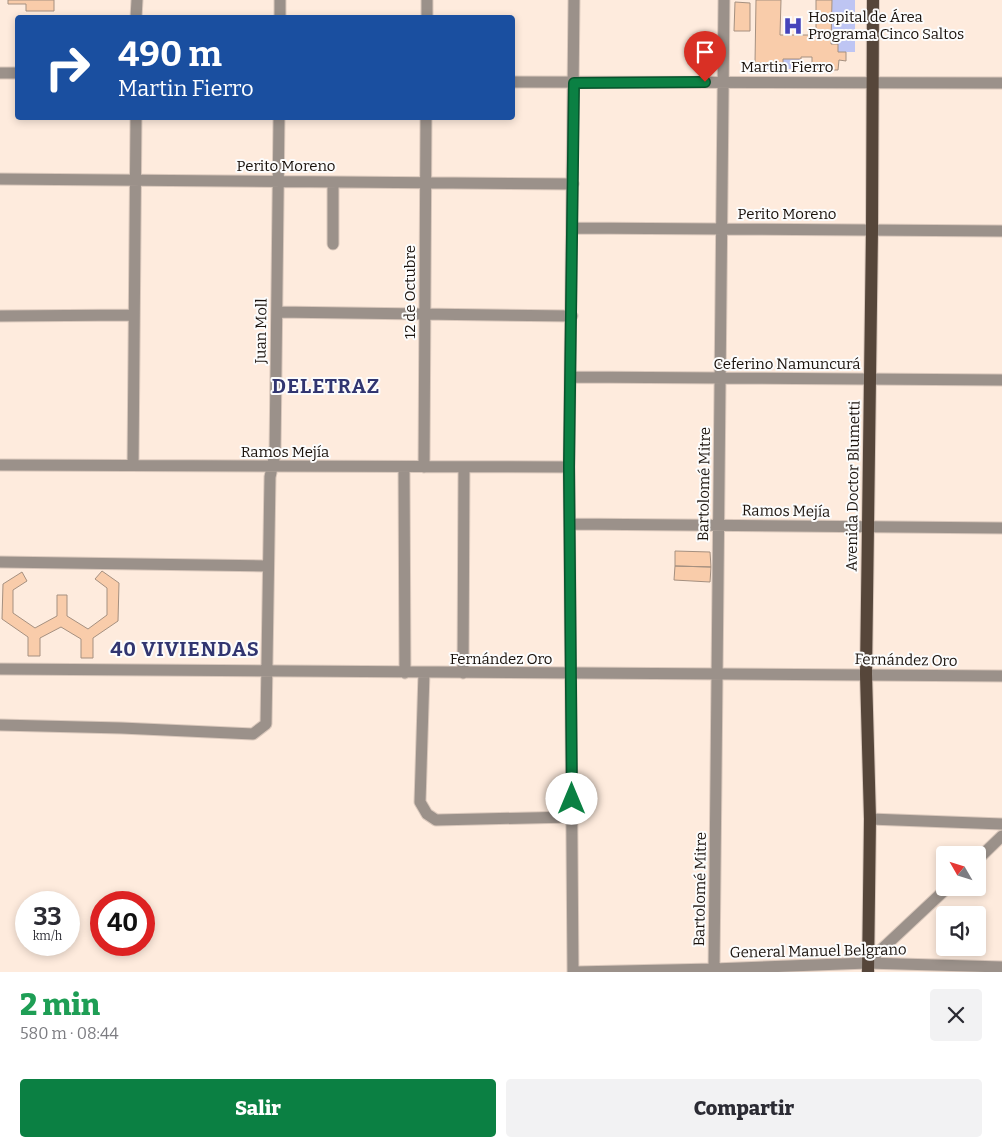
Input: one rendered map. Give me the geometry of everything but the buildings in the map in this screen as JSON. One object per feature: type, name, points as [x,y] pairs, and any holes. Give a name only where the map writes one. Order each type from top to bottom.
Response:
[{"type":"main road","name":"Avenida Doctor Blumetti","points":[[868,967],[870,819],[866,674],[873,0]]},
{"type":"street","points":[[136,15],[137,0]]},
{"type":"street","points":[[280,0],[280,15]]},
{"type":"street","points":[[426,15],[427,0]]},
{"type":"street","points":[[574,0],[569,467],[574,972]]},
{"type":"street","name":"Bartolomé Mitre","points":[[714,969],[724,0]]},
{"type":"street","points":[[0,73],[15,73]]},
{"type":"street","name":"Martin Fierro","points":[[515,82],[1002,83]]},
{"type":"street","points":[[133,466],[136,120]]},
{"type":"street","name":"Juan Moll","points":[[0,725],[253,734],[266,724],[268,672],[267,566],[270,477],[275,454],[279,120]]},
{"type":"street","name":"12 de Octubre","points":[[424,467],[426,120]]},
{"type":"street","name":"Perito Moreno","points":[[0,180],[573,184]]},
{"type":"street","points":[[333,182],[333,244]]},
{"type":"street","name":"Perito Moreno","points":[[572,228],[1002,231]]},
{"type":"street","points":[[277,312],[572,316]]},
{"type":"street","points":[[0,316],[134,315]]},
{"type":"street","name":"Ceferino Namuncurá","points":[[571,377],[1002,380]]},
{"type":"street","name":"Ramos Mejía","points":[[0,465],[569,467]]},
{"type":"street","points":[[404,467],[405,673]]},
{"type":"street","points":[[463,673],[464,467]]},
{"type":"street","name":"Ramos Mejía","points":[[570,524],[1002,528]]},
{"type":"street","points":[[0,562],[267,566]]},
{"type":"street","name":"Fernández Oro","points":[[0,670],[1002,676]]},
{"type":"street","points":[[424,673],[420,802],[427,814],[436,820],[572,817]]},
{"type":"street","points":[[870,819],[1002,824]]},
{"type":"street","points":[[986,851],[1002,836]]},
{"type":"street","points":[[868,967],[939,896]]},
{"type":"street","name":"General Manuel Belgrano","points":[[574,972],[868,967],[1002,967]]},
{"type":"shaded area","points":[[832,0],[855,0],[855,52],[838,52],[838,44],[831,44]]},
{"type":"shaded area","points":[[783,59],[801,59],[801,69],[756,69],[755,63],[783,63]]},
{"type":"place","name":"Hospital de Área Programa Cinco Saltos","points":[[793,26]]},
{"type":"district","name":"DELETRAZ","points":[[326,386]]},
{"type":"district","name":"40 VIVIENDAS","points":[[185,649]]},
{"type":"route","points":[[572,799],[569,467],[574,83],[705,82]]}]
